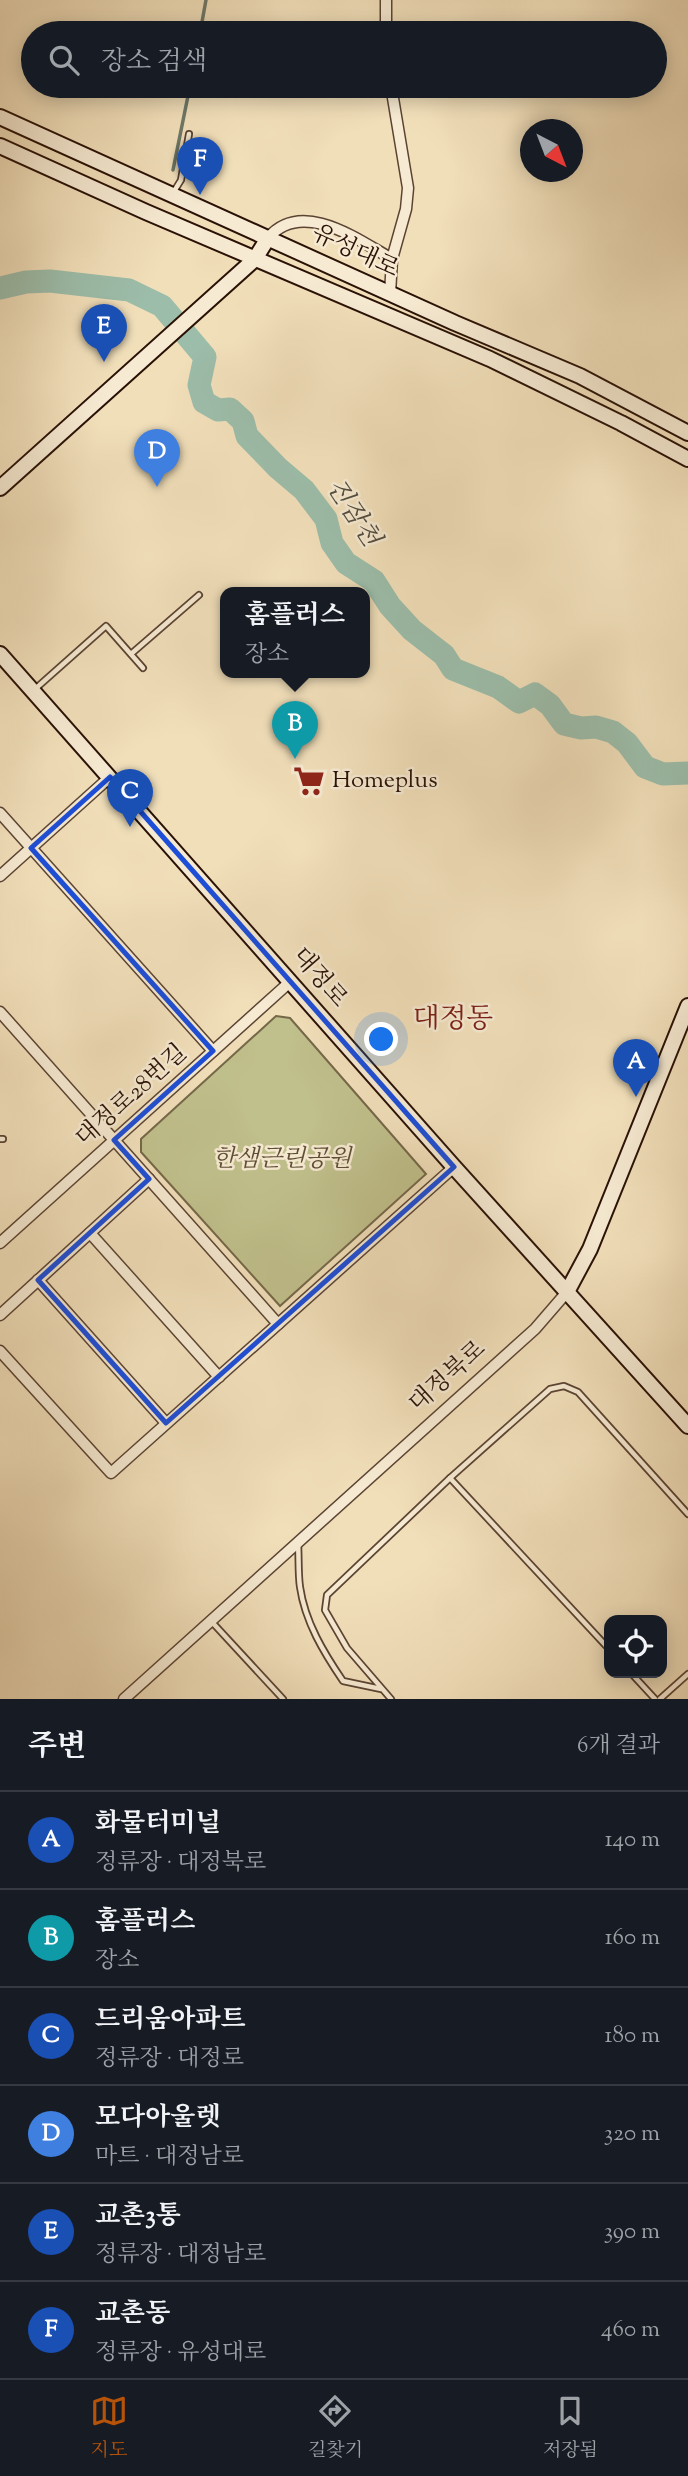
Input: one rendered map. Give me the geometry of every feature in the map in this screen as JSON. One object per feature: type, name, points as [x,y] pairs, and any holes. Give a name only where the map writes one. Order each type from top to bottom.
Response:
[{"type":"street","points":[[386,0],[386,21]]},
{"type":"street","points":[[390,294],[392,259],[406,209],[408,188],[393,98]]},
{"type":"street","name":"유성대로","points":[[0,117],[390,294],[580,376],[688,433]]},
{"type":"street","name":"유성대로","points":[[0,146],[490,359],[688,459]]},
{"type":"street","points":[[0,488],[255,259],[274,231],[289,223],[309,221],[328,226],[392,259]]},
{"type":"street","name":"대정로","points":[[0,654],[454,1167],[688,1426]]},
{"type":"street","points":[[0,876],[110,777]]},
{"type":"street","points":[[0,813],[213,1051]]},
{"type":"street","name":"대정로28번길","points":[[0,1242],[291,981]]},
{"type":"street","name":"대정북로","points":[[124,1699],[535,1329],[567,1292],[590,1249],[688,1006]]},
{"type":"street","points":[[0,1012],[278,1324]]},
{"type":"street","points":[[0,1351],[111,1473],[454,1167]]},
{"type":"street","points":[[0,1315],[149,1180]]},
{"type":"street","points":[[90,1233],[219,1377]]},
{"type":"street","points":[[38,1280],[166,1423]]},
{"type":"lane","points":[[173,194],[181,180],[189,134]]},
{"type":"lane","points":[[131,654],[199,595]]},
{"type":"lane","points":[[33,690],[106,626],[143,668]]},
{"type":"lane","points":[[391,1699],[347,1648],[326,1610],[327,1595],[450,1478],[550,1389],[564,1385],[578,1392],[688,1514]]},
{"type":"lane","points":[[450,1478],[604,1644]]},
{"type":"lane","points":[[298,1543],[300,1589],[322,1649],[344,1681],[382,1689]]},
{"type":"lane","points":[[210,1620],[283,1699]]},
{"type":"lane","points":[[636,1678],[658,1699],[688,1674]]},
{"type":"highlighted area","points":[[110,777],[454,1167],[166,1423],[38,1280],[149,1179],[114,1140],[213,1051],[31,848]]},
{"type":"green space","name":"한샘근린공원","points":[[276,1016],[290,1018],[426,1174],[280,1306],[141,1152],[141,1139]]},
{"type":"waterway","points":[[202,21],[206,0]]},
{"type":"waterway","points":[[173,170],[188,98]]},
{"type":"waterway","name":"진잠천","points":[[0,288],[26,282],[50,281],[129,290],[162,306],[205,357],[199,385],[204,402],[218,410],[230,409],[243,421],[247,436],[304,490],[326,519],[332,543],[346,563],[374,581],[390,606],[412,630],[444,655],[453,669],[498,687],[519,702],[535,694],[550,705],[564,724],[581,728],[596,727],[613,732],[627,743],[645,767],[663,774],[688,773]]},
{"type":"place","name":"교촌동","points":[[200,195]]},
{"type":"place","name":"교촌3통","points":[[104,362]]},
{"type":"place","name":"모다아울렛","points":[[157,487]]},
{"type":"place","name":"홈플러스","points":[[295,759]]},
{"type":"place","name":"Homeplus","points":[[309,781]]},
{"type":"place","name":"드리움아파트","points":[[130,827]]},
{"type":"place","name":"화물터미널","points":[[636,1097]]},
{"type":"district","name":"대정동","points":[[453,1020]]}]
